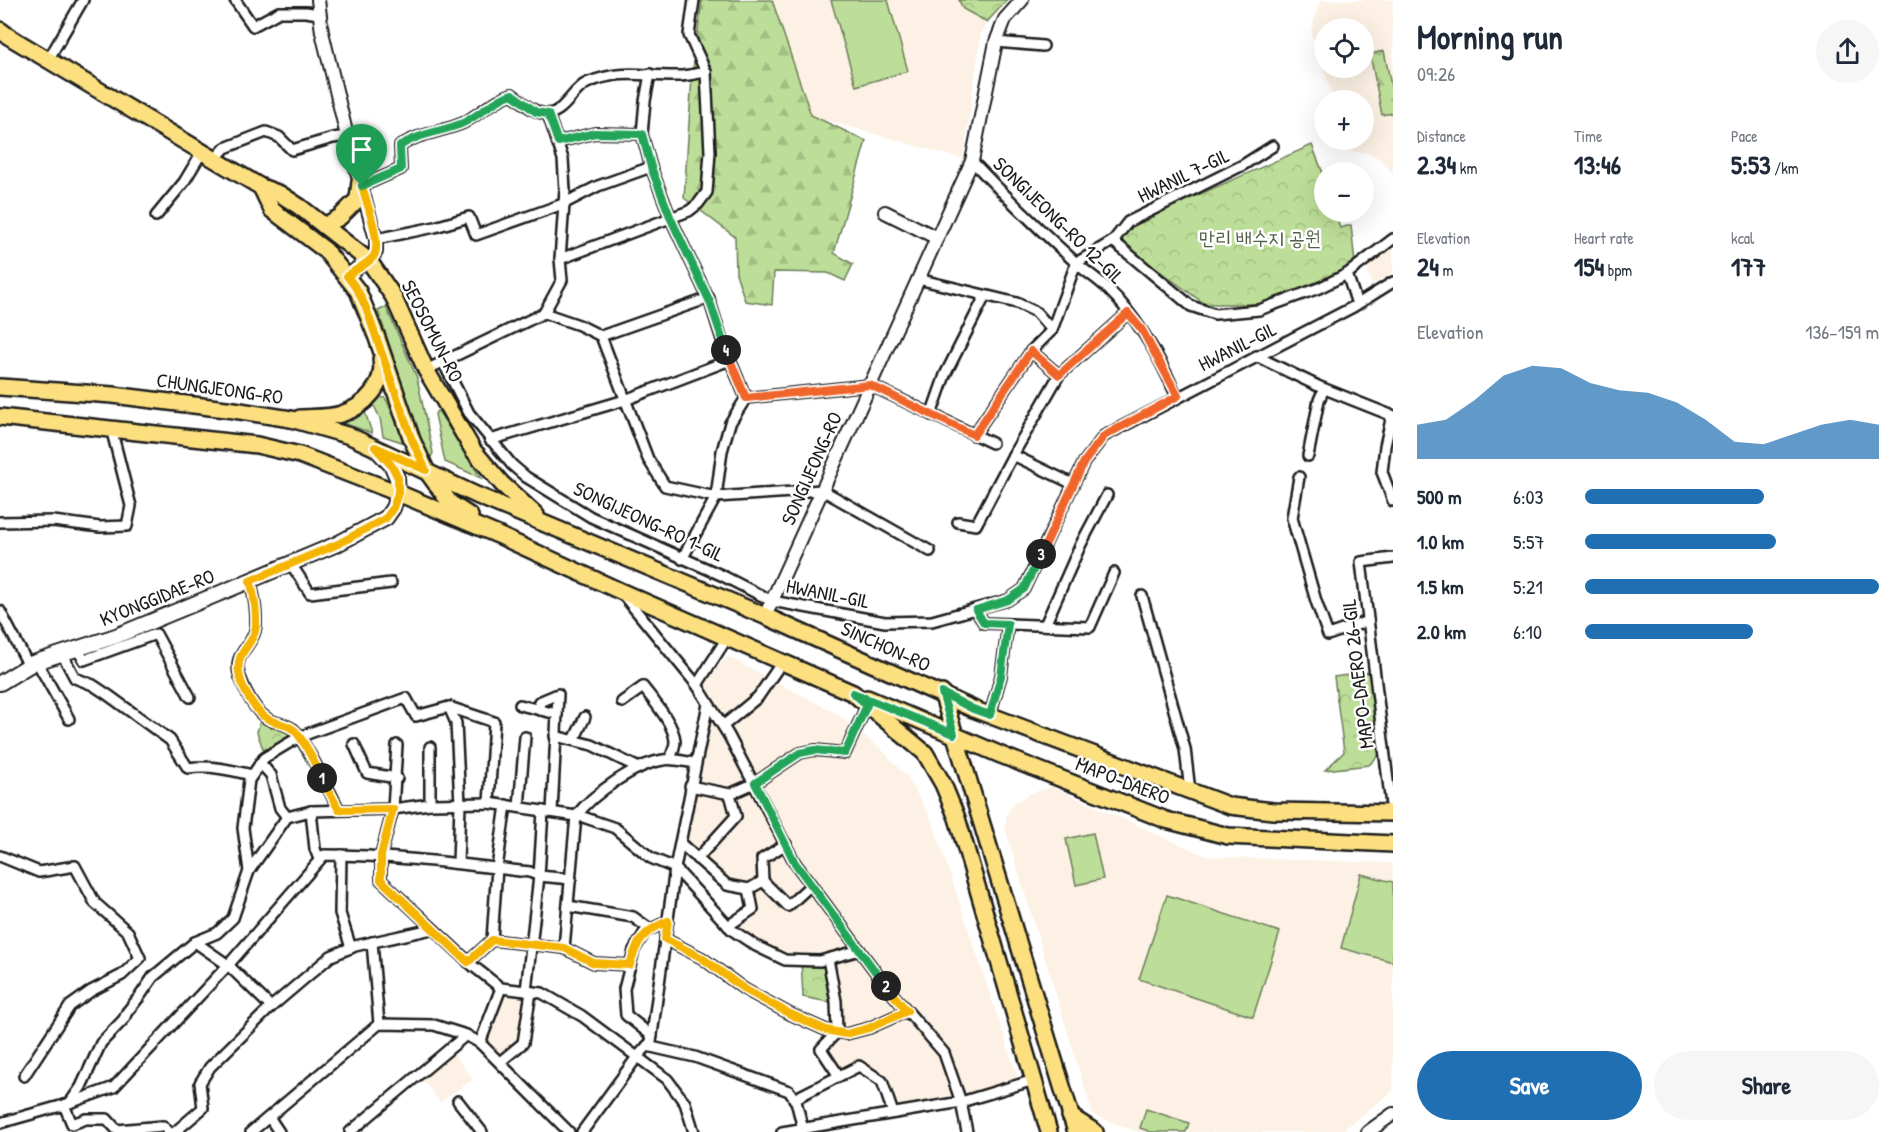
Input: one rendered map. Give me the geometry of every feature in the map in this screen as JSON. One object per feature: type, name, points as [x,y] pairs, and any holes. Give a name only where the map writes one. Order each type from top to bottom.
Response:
[{"type":"main road","name":"SEOSOMUN-RO","points":[[3,33],[261,187],[280,194],[369,261],[393,296],[426,370],[480,460],[502,484],[543,521]]},
{"type":"main road","points":[[324,226],[340,217],[358,199],[361,184]]},
{"type":"main road","name":"SEOSOMUN-RO","points":[[261,187],[272,210],[326,250],[358,291],[377,338],[412,440],[426,470],[450,502],[498,535]]},
{"type":"main road","points":[[291,419],[339,415],[365,401],[375,389],[383,368],[377,338]]},
{"type":"main road","name":"CHUNGJEONG-RO","points":[[0,387],[113,395],[291,419],[350,436],[426,470]]},
{"type":"main road","points":[[0,417],[257,445],[300,455],[498,535],[853,693],[925,753],[949,797],[1049,1132]]},
{"type":"main road","points":[[375,447],[392,466],[398,478],[398,493]]},
{"type":"main road","name":"SINCHON-RO","points":[[426,470],[476,495],[543,521],[942,693],[1076,1132]]},
{"type":"main road","name":"KYONGGIDAE-RO","points":[[0,683],[33,664],[116,636],[338,544],[386,518],[393,508],[398,493]]},
{"type":"main road","name":"MAPO-DAERO","points":[[853,693],[1166,820],[1228,836],[1393,844]]},
{"type":"main road","name":"MAPO-DAERO","points":[[942,693],[973,709],[1230,806],[1273,811],[1392,813]]},
{"type":"main road","points":[[1070,1116],[1095,1132]]},
{"type":"street","points":[[48,60],[83,0]]},
{"type":"street","points":[[235,0],[254,26],[279,12],[319,14]]},
{"type":"street","points":[[318,0],[319,14],[346,136],[376,239],[375,252],[369,261],[347,276]]},
{"type":"street","points":[[560,259],[689,211],[707,192],[710,152],[706,72],[689,35],[694,0]]},
{"type":"street","name":"SONGIJEONG-RO","points":[[765,616],[972,161],[996,42],[1005,19],[1022,0]]},
{"type":"street","points":[[996,42],[1043,46]]},
{"type":"street","points":[[361,184],[401,169],[400,146],[409,140],[465,122],[512,94],[536,112],[548,114],[555,112],[585,84],[612,75],[636,73],[679,76],[706,72]]},
{"type":"street","points":[[650,74],[642,134],[651,167],[671,219],[709,298],[730,360],[746,398]]},
{"type":"street","points":[[426,370],[544,314],[562,280],[560,259],[565,190],[562,159],[548,114]]},
{"type":"street","points":[[156,216],[208,155],[266,132],[279,137],[292,150],[346,136]]},
{"type":"street","points":[[558,142],[595,133],[642,134]]},
{"type":"street","name":"HWANIL 7-GIL","points":[[1076,263],[1113,241],[1128,222],[1243,165],[1273,146]]},
{"type":"street","name":"SONGIJEONG-RO 12-GIL","points":[[972,161],[1011,202],[1076,263],[1108,289],[1142,330],[1178,396]]},
{"type":"street","points":[[376,239],[470,217],[476,235],[563,204],[598,186],[651,167]]},
{"type":"street","points":[[885,212],[937,238]]},
{"type":"street","points":[[1113,241],[1191,306],[1215,314],[1259,310],[1319,288],[1347,274],[1393,239]]},
{"type":"street","points":[[974,435],[1031,351],[1052,330],[1076,263]]},
{"type":"street","points":[[1347,274],[1357,304]]},
{"type":"street","points":[[918,279],[1017,303],[1036,312],[1052,330]]},
{"type":"street","name":"HWANIL-GIL","points":[[772,601],[885,622],[932,621],[1008,600],[1024,589],[1084,462],[1104,436],[1391,286]]},
{"type":"street","points":[[931,415],[945,375],[985,296]]},
{"type":"street","points":[[601,336],[709,298]]},
{"type":"street","points":[[958,522],[976,525],[1059,375],[1128,313]]},
{"type":"street","points":[[544,314],[579,325],[601,336],[648,459],[665,486],[716,497],[822,490],[930,551]]},
{"type":"street","points":[[1031,351],[1059,375]]},
{"type":"street","points":[[1256,356],[1324,389],[1393,416],[1385,446],[1382,472],[1393,501]]},
{"type":"street","points":[[490,440],[625,400],[730,360]]},
{"type":"street","name":"SONGIJEONG-RO 1-GIL","points":[[443,362],[469,413],[490,440],[512,465],[545,490],[591,517],[721,575],[772,601]]},
{"type":"street","points":[[746,398],[870,385],[992,443]]},
{"type":"street","points":[[1308,456],[1319,400],[1324,389]]},
{"type":"street","points":[[682,558],[716,497],[722,450],[730,423],[746,398]]},
{"type":"street","points":[[0,522],[53,520],[100,527],[126,526],[131,506],[111,429]]},
{"type":"street","points":[[1013,455],[1073,484]]},
{"type":"street","points":[[1299,477],[1293,518],[1328,635],[1368,621]]},
{"type":"street","points":[[1045,625],[1081,544],[1107,495]]},
{"type":"street","name":"MAPO-DAERO 26-GIL","points":[[1392,813],[1361,562],[1393,558]]},
{"type":"street","points":[[291,564],[310,593],[391,583]]},
{"type":"street","points":[[976,610],[984,623],[1090,627],[1114,573]]},
{"type":"street","points":[[250,581],[256,628],[239,656],[239,674],[245,690],[260,713],[267,719],[293,729],[299,736],[339,810]]},
{"type":"street","points":[[620,591],[697,685],[755,783],[795,863],[907,1011],[944,1053],[961,1102],[967,1132]]},
{"type":"street","points":[[1142,596],[1185,749],[1190,791]]},
{"type":"street","points":[[0,611],[69,719]]},
{"type":"street","points":[[990,715],[1001,676],[1008,624]]},
{"type":"street","name":"KYONGGIDAE-RO","points":[[77,649],[84,660],[156,634],[190,697]]},
{"type":"street","points":[[697,685],[728,638]]},
{"type":"street","points":[[62,654],[75,678],[108,695],[170,740],[188,768],[199,766],[252,775]]},
{"type":"street","points":[[723,726],[759,697],[782,662]]},
{"type":"street","points":[[622,702],[643,687],[657,705],[672,732],[675,742],[670,759]]},
{"type":"street","points":[[500,1062],[523,1043],[558,693],[539,702],[540,710]]},
{"type":"street","points":[[249,871],[243,828],[249,780],[264,758],[299,736],[406,698],[416,716],[449,707],[494,722],[489,803]]},
{"type":"street","points":[[582,1132],[637,1057],[651,1042],[675,868],[708,704]]},
{"type":"street","points":[[520,705],[557,714]]},
{"type":"street","points":[[690,786],[730,794],[755,783],[800,753],[815,750],[845,753],[867,705]]},
{"type":"street","points":[[449,707],[456,723],[460,804],[458,863]]},
{"type":"street","points":[[574,741],[585,717]]},
{"type":"street","points":[[555,736],[592,745],[639,768]]},
{"type":"street","points":[[519,807],[525,737]]},
{"type":"street","points":[[354,744],[367,772],[396,778]]},
{"type":"street","points":[[397,745],[393,809],[381,855],[381,880],[468,962],[501,988],[542,993],[582,1016],[667,1079],[684,1103],[694,1132]]},
{"type":"street","points":[[430,747],[430,804]]},
{"type":"street","points":[[1386,763],[1393,750]]},
{"type":"street","points":[[564,948],[576,816],[586,803],[648,763],[670,759],[695,763]]},
{"type":"street","points":[[260,763],[271,775],[280,808],[287,817]]},
{"type":"street","points":[[697,859],[736,816],[730,794]]},
{"type":"street","points":[[67,1104],[81,1087],[105,1039],[124,1019],[153,977],[195,942],[218,933],[233,918],[249,871],[287,817],[311,811],[489,803],[576,816],[615,828],[651,858],[675,868],[728,926],[756,946],[785,960],[820,961],[860,950]]},
{"type":"street","points":[[468,962],[492,940],[497,868],[506,805]]},
{"type":"street","points":[[311,811],[315,849],[319,859]]},
{"type":"street","points":[[680,843],[727,885],[749,889],[763,881]]},
{"type":"street","points":[[786,844],[762,859],[763,881],[788,906],[811,885]]},
{"type":"street","points":[[8,1132],[2,1122],[67,1104],[114,1087],[228,965],[324,855],[381,855],[530,872],[539,876],[571,879]]},
{"type":"street","points":[[341,855],[340,914],[351,948]]},
{"type":"street","points":[[0,856],[39,872],[75,866],[95,903],[128,932],[140,958],[122,975],[91,991],[70,1006],[60,1017],[24,1076]]},
{"type":"street","points":[[728,926],[753,909],[749,889]]},
{"type":"street","points":[[568,906],[633,917],[650,929]]},
{"type":"street","points":[[652,1036],[626,1015],[624,989],[634,950],[645,932],[668,921]]},
{"type":"street","points":[[175,1132],[203,1108],[200,1083],[210,1066],[271,1007],[331,956],[372,942],[432,928]]},
{"type":"street","points":[[665,939],[702,958],[744,989],[826,1030],[846,1034],[869,1028],[907,1011]]},
{"type":"street","points":[[492,940],[564,948],[594,963],[630,965]]},
{"type":"street","points":[[195,942],[228,965],[271,1007]]},
{"type":"street","points":[[372,942],[379,1024]]},
{"type":"street","points":[[828,958],[836,1001],[837,1032],[821,1049],[839,1076]]},
{"type":"street","points":[[480,1042],[501,988]]},
{"type":"street","points":[[251,1132],[379,1024],[434,1025],[480,1042],[569,1132]]},
{"type":"street","points":[[350,1132],[466,1035]]},
{"type":"street","points":[[647,1047],[706,1061],[789,1091],[794,1099],[803,1129]]},
{"type":"street","points":[[794,1099],[859,1066],[882,1081],[892,1113]]},
{"type":"street","points":[[782,1132],[836,1128],[892,1113],[961,1102],[1034,1080]]},
{"type":"street","points":[[458,1101],[482,1132]]},
{"type":"street","points":[[67,1104],[72,1124],[86,1119],[107,1119],[117,1130],[163,1126],[170,1132]]},
{"type":"street","points":[[1368,1132],[1393,1114]]},
{"type":"street","points":[[269,1117],[279,1132]]},
{"type":"shaded area","points":[[772,0],[959,0],[963,9],[987,22],[981,33],[963,159],[811,116]]},
{"type":"shaded area","points":[[1320,0],[1393,0],[1393,173],[1377,157],[1368,153],[1341,150],[1374,150],[1374,90],[1331,90],[1327,78],[1374,78],[1374,18],[1315,18]]},
{"type":"shaded area","points":[[1314,21],[1314,41],[1311,32]]},
{"type":"shaded area","points":[[1393,243],[1393,273],[1372,285],[1368,273],[1369,262]]},
{"type":"shaded area","points":[[728,657],[836,713],[882,750],[907,777],[932,820],[1020,1084],[893,1113],[882,1081],[859,1066],[839,1076],[821,1049],[837,1032],[828,959],[785,960],[728,926],[752,909],[749,889],[727,885],[680,843],[708,704],[697,685]]},
{"type":"shaded area","points":[[1052,787],[1199,853],[1213,857],[1393,863],[1393,1091],[1340,1132],[1138,1132],[1093,1115],[1005,828],[1007,814],[1014,803],[1032,793]]},
{"type":"shaded area","points":[[503,994],[526,996],[520,1041],[501,1055],[487,1041]]},
{"type":"shaded area","points":[[454,1054],[473,1079],[440,1102],[422,1079]]},
{"type":"green space","points":[[702,0],[772,0],[811,115],[866,141],[834,253],[853,264],[845,281],[828,273],[774,272],[772,305],[745,301],[736,273],[735,237],[684,198],[692,77]]},
{"type":"green space","points":[[831,0],[888,0],[908,71],[856,86]]},
{"type":"green space","points":[[959,0],[1007,0],[987,22],[963,9]]},
{"type":"green space","points":[[1384,51],[1393,95],[1393,113],[1382,115],[1374,74],[1374,53]]},
{"type":"green space","name":"만리 배수지 공원","points":[[1312,145],[1319,162],[1314,162],[1314,222],[1338,222],[1340,228],[1351,225],[1355,263],[1334,275],[1262,304],[1205,304],[1118,241],[1130,225]]},
{"type":"green space","points":[[386,307],[417,378],[433,453],[431,457],[425,452],[378,311]]},
{"type":"green space","points":[[379,397],[387,401],[405,443],[383,436],[380,418],[372,402]]},
{"type":"green space","points":[[364,409],[372,433],[342,422]]},
{"type":"green space","points":[[437,411],[481,478],[445,462],[435,414]]},
{"type":"green space","points":[[1370,672],[1381,753],[1369,765],[1325,770],[1344,752],[1334,677]]},
{"type":"green space","points":[[261,717],[293,732],[295,737],[266,750],[263,749],[257,732]]},
{"type":"green space","points":[[1093,833],[1103,879],[1076,885],[1066,839]]},
{"type":"green space","points":[[1361,874],[1393,882],[1393,962],[1341,948]]},
{"type":"green space","points":[[1167,895],[1280,932],[1253,1017],[1139,979]]},
{"type":"green space","points":[[801,960],[823,960],[829,1002],[803,997]]},
{"type":"green space","points":[[1146,1109],[1189,1123],[1186,1132],[1151,1132],[1140,1128]]},
{"type":"route","points":[[512,94],[536,112],[548,114],[558,142],[595,133],[642,134],[651,167],[671,219],[710,302],[723,343],[746,398],[870,385],[974,435],[1031,351],[1059,375],[1128,313],[1142,330],[1178,396],[1104,436],[1084,462],[1024,589],[1008,600],[976,610],[984,623],[1008,624],[1001,676],[990,715],[942,693],[954,734],[853,693],[867,705],[845,753],[815,750],[800,753],[755,783],[795,863],[907,1011],[869,1028],[846,1034],[826,1030],[744,989],[702,958],[665,939],[668,921],[645,932],[634,950],[630,965],[594,963],[564,948],[492,940],[468,962],[381,880],[381,855],[393,809],[339,810],[299,736],[293,729],[267,719],[260,713],[245,690],[239,674],[239,656],[256,628],[250,581],[338,544],[386,518],[393,508],[398,493],[398,478],[392,466],[375,447],[426,470],[412,440],[366,308],[358,291],[347,276],[369,261],[375,252],[376,239],[362,186],[401,169],[400,146],[409,140],[465,122],[481,110],[512,94]]}]
